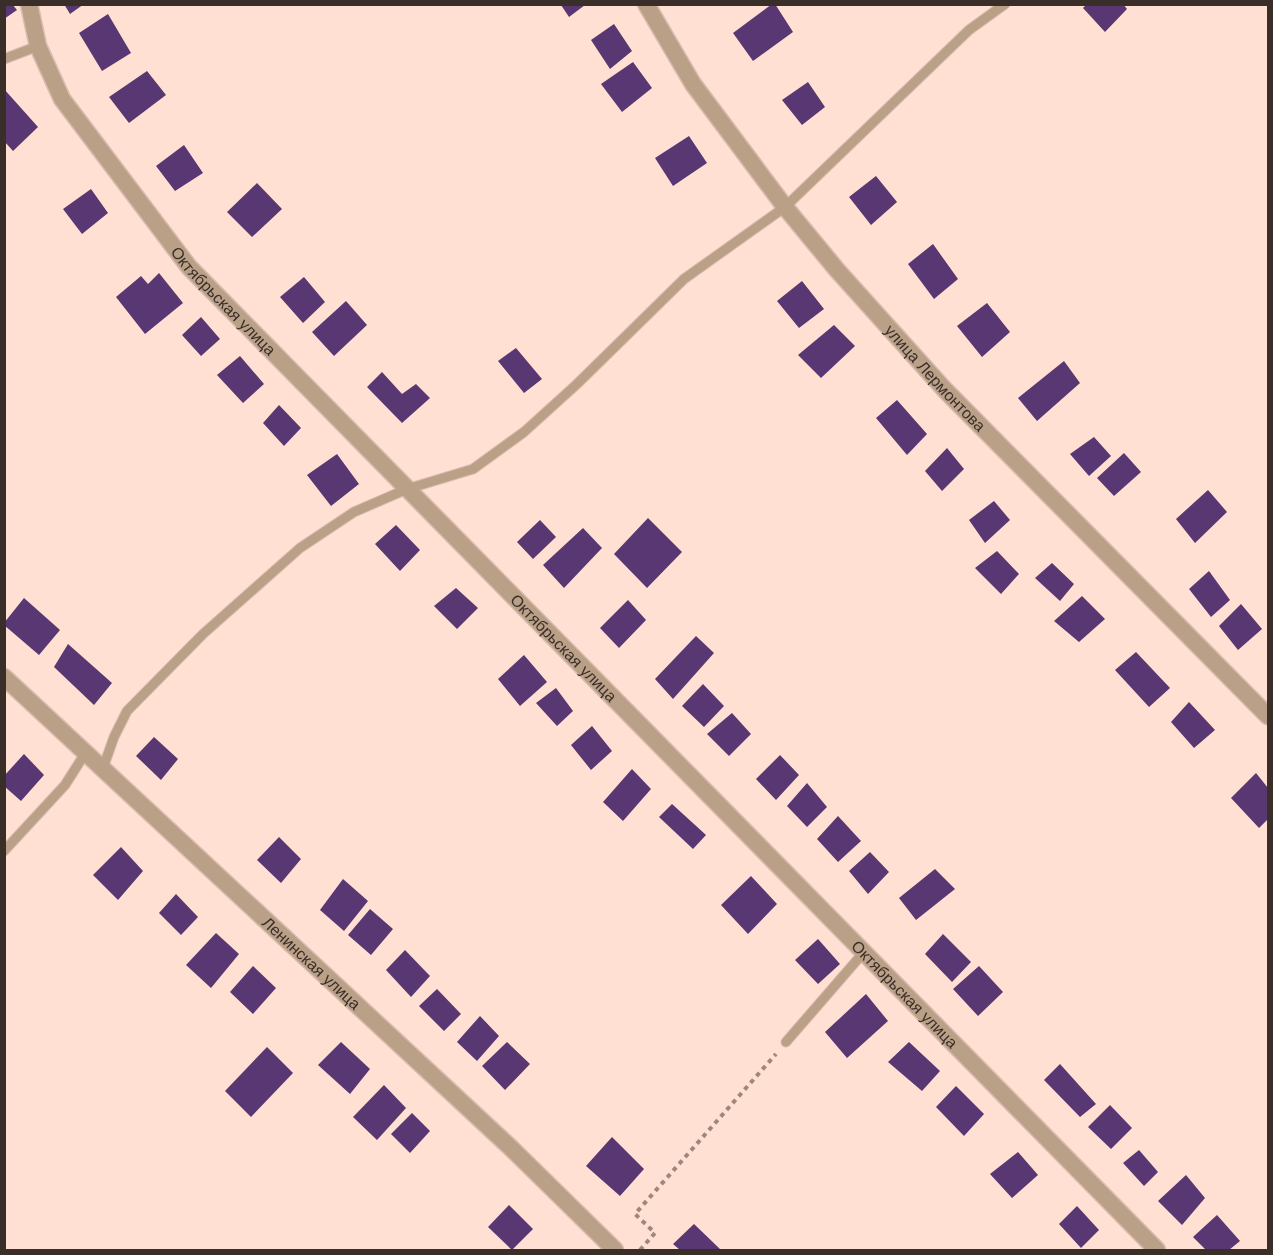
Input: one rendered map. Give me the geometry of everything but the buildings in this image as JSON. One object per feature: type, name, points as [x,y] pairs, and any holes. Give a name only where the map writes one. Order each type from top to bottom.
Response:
[{"type":"street","name":"Октябрьская улица","points":[[29,4],[38,46],[62,99],[189,267],[1157,1251]]},
{"type":"street","name":"улица Лермонтова","points":[[646,4],[693,84],[785,207],[837,270],[945,390],[1269,716]]},
{"type":"street","name":"Ленинская улица","points":[[4,677],[511,1148],[615,1251]]},
{"type":"lane","points":[[103,768],[114,737],[127,711],[202,634],[300,548],[354,512],[407,489],[473,469],[524,432],[577,384],[684,279],[785,207],[969,30],[1005,4]]},
{"type":"lane","points":[[4,59],[38,46]]},
{"type":"lane","points":[[4,851],[65,785],[86,752]]},
{"type":"lane","points":[[786,1042],[864,952]]},
{"type":"path","points":[[640,1251],[655,1233],[635,1214],[786,1042]]}]
